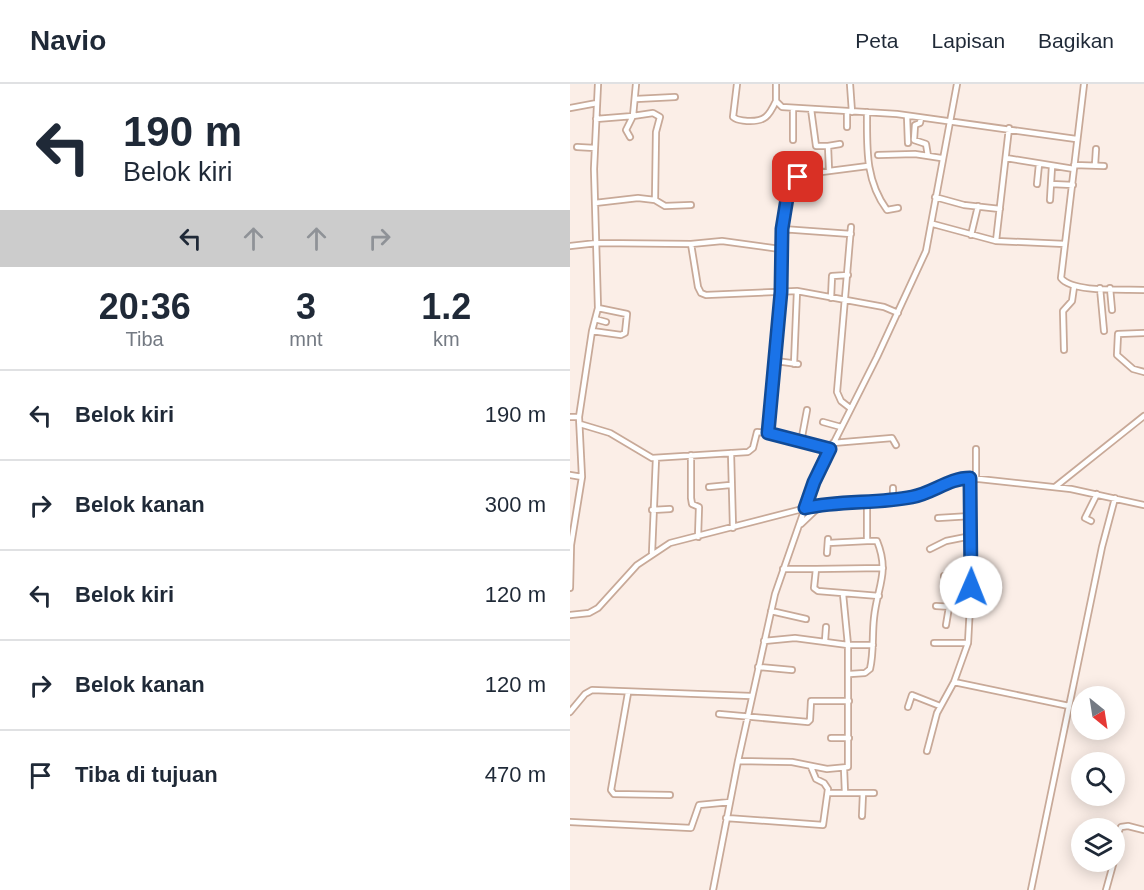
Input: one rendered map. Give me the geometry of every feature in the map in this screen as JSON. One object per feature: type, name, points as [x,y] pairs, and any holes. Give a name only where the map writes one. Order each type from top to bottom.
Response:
[{"type":"street","points":[[570,588],[570,545],[582,477],[579,417],[591,331],[598,308],[595,148],[598,85],[604,84]]},
{"type":"street","points":[[630,137],[626,130],[633,116],[636,84]]},
{"type":"street","points":[[736,84],[733,117],[737,120],[764,120],[768,117],[776,101],[776,84]]},
{"type":"street","points":[[847,128],[850,84]]},
{"type":"street","points":[[713,890],[758,667],[783,569],[814,482],[926,251],[933,224],[941,158],[957,84]]},
{"type":"street","points":[[1084,84],[1060,275],[1062,280],[1083,289],[1144,290]]},
{"type":"street","points":[[636,99],[675,97]]},
{"type":"street","points":[[776,101],[782,107],[907,116],[1009,128],[1076,139]]},
{"type":"street","points":[[570,108],[597,103]]},
{"type":"street","points":[[793,108],[793,140]]},
{"type":"street","points":[[811,109],[816,146],[840,144]]},
{"type":"street","points":[[867,112],[868,166],[873,184],[885,208],[889,211],[898,208]]},
{"type":"street","points":[[596,119],[653,113],[660,117],[656,132],[655,200]]},
{"type":"street","points":[[907,116],[908,143]]},
{"type":"street","points":[[921,118],[920,123],[915,125],[914,141],[926,144],[928,156]]},
{"type":"street","points":[[996,241],[1009,128]]},
{"type":"street","points":[[828,146],[829,170]]},
{"type":"street","points":[[577,147],[595,148]]},
{"type":"street","points":[[1095,165],[1096,149]]},
{"type":"street","points":[[878,155],[941,158]]},
{"type":"street","points":[[1006,158],[1052,166],[1104,166]]},
{"type":"street","points":[[1037,184],[1039,164]]},
{"type":"street","points":[[768,433],[781,292],[780,249],[789,186],[798,177],[806,174],[868,166]]},
{"type":"street","points":[[1050,200],[1052,166]]},
{"type":"street","points":[[1051,184],[1073,185]]},
{"type":"street","points":[[935,197],[1000,209]]},
{"type":"street","points":[[595,203],[638,198],[655,200],[665,206],[691,205]]},
{"type":"street","points":[[971,235],[978,206]]},
{"type":"street","points":[[933,224],[996,241],[1065,244]]},
{"type":"street","points":[[850,408],[841,401],[837,392],[851,227]]},
{"type":"street","points":[[782,229],[850,234]]},
{"type":"street","points":[[570,246],[597,243],[722,242],[780,249]]},
{"type":"street","points":[[691,244],[698,287],[704,294],[797,291],[884,307],[896,313]]},
{"type":"street","points":[[831,297],[832,276],[848,275]]},
{"type":"street","points":[[1064,350],[1063,311],[1072,301],[1074,287]]},
{"type":"street","points":[[1100,288],[1104,332]]},
{"type":"street","points":[[1110,288],[1112,310]]},
{"type":"street","points":[[776,361],[796,364],[797,291]]},
{"type":"street","points":[[591,331],[621,335],[625,333],[627,314],[598,308]]},
{"type":"street","points":[[595,319],[606,322]]},
{"type":"street","points":[[1144,333],[1118,334],[1117,355],[1133,369],[1144,372]]},
{"type":"street","points":[[801,442],[807,410]]},
{"type":"street","points":[[1055,487],[1144,416]]},
{"type":"street","points":[[570,417],[579,417]]},
{"type":"street","points":[[823,422],[841,427]]},
{"type":"street","points":[[580,424],[606,431],[656,458],[751,451],[757,432],[830,449]]},
{"type":"street","points":[[833,443],[892,438],[896,446]]},
{"type":"street","points":[[927,751],[940,706],[954,681],[968,643],[971,516],[976,449]]},
{"type":"street","points":[[731,453],[730,485],[733,528]]},
{"type":"street","points":[[691,455],[691,498],[692,504],[699,506],[698,537]]},
{"type":"street","points":[[652,553],[652,510],[656,458]]},
{"type":"street","points":[[570,475],[582,477]]},
{"type":"street","points":[[570,615],[589,613],[598,608],[637,565],[670,543],[805,508],[921,495],[954,480],[973,478],[1055,487],[1144,505]]},
{"type":"street","points":[[708,487],[730,485]]},
{"type":"street","points":[[893,488],[893,499]]},
{"type":"street","points":[[1091,521],[1085,518],[1097,494]]},
{"type":"street","points":[[1031,890],[1115,498]]},
{"type":"street","points":[[867,500],[867,541]]},
{"type":"street","points":[[800,524],[821,505]]},
{"type":"street","points":[[652,510],[670,509]]},
{"type":"street","points":[[938,518],[971,516]]},
{"type":"street","points":[[930,549],[946,542],[971,536]]},
{"type":"street","points":[[827,553],[828,541],[877,541],[883,568],[882,588],[874,615],[869,670],[850,675]]},
{"type":"street","points":[[783,569],[883,568]]},
{"type":"street","points":[[816,569],[815,589],[843,594],[879,596]]},
{"type":"street","points":[[944,576],[971,576]]},
{"type":"street","points":[[738,761],[792,762],[811,767],[848,767],[850,675],[843,594]]},
{"type":"street","points":[[936,606],[970,608]]},
{"type":"street","points":[[946,625],[949,607]]},
{"type":"street","points":[[771,611],[806,618]]},
{"type":"street","points":[[825,641],[826,627]]},
{"type":"street","points":[[764,641],[795,638],[848,645],[873,645]]},
{"type":"street","points":[[934,643],[968,643]]},
{"type":"street","points":[[758,667],[792,670]]},
{"type":"street","points":[[954,681],[1069,706]]},
{"type":"street","points":[[570,712],[585,694],[592,690],[752,696]]},
{"type":"street","points":[[628,693],[611,790],[614,794],[670,795]]},
{"type":"street","points":[[908,707],[912,695],[940,706]]},
{"type":"street","points":[[719,714],[808,722],[811,717],[811,701],[849,701]]},
{"type":"street","points":[[831,738],[849,738]]},
{"type":"street","points":[[726,818],[820,826],[825,822],[828,793],[826,784],[817,780],[811,767]]},
{"type":"street","points":[[844,768],[845,793]]},
{"type":"street","points":[[828,793],[874,793]]},
{"type":"street","points":[[862,816],[863,793]]},
{"type":"street","points":[[570,822],[691,828],[699,805],[730,802]]},
{"type":"street","points":[[1125,828],[1144,830]]},
{"type":"street","points":[[1106,890],[1110,872]]},
{"type":"route","points":[[798,177],[791,182],[786,195],[782,229],[781,292],[768,433],[830,449],[814,482],[805,508],[850,500],[912,497],[954,480],[970,478],[971,587]]}]
